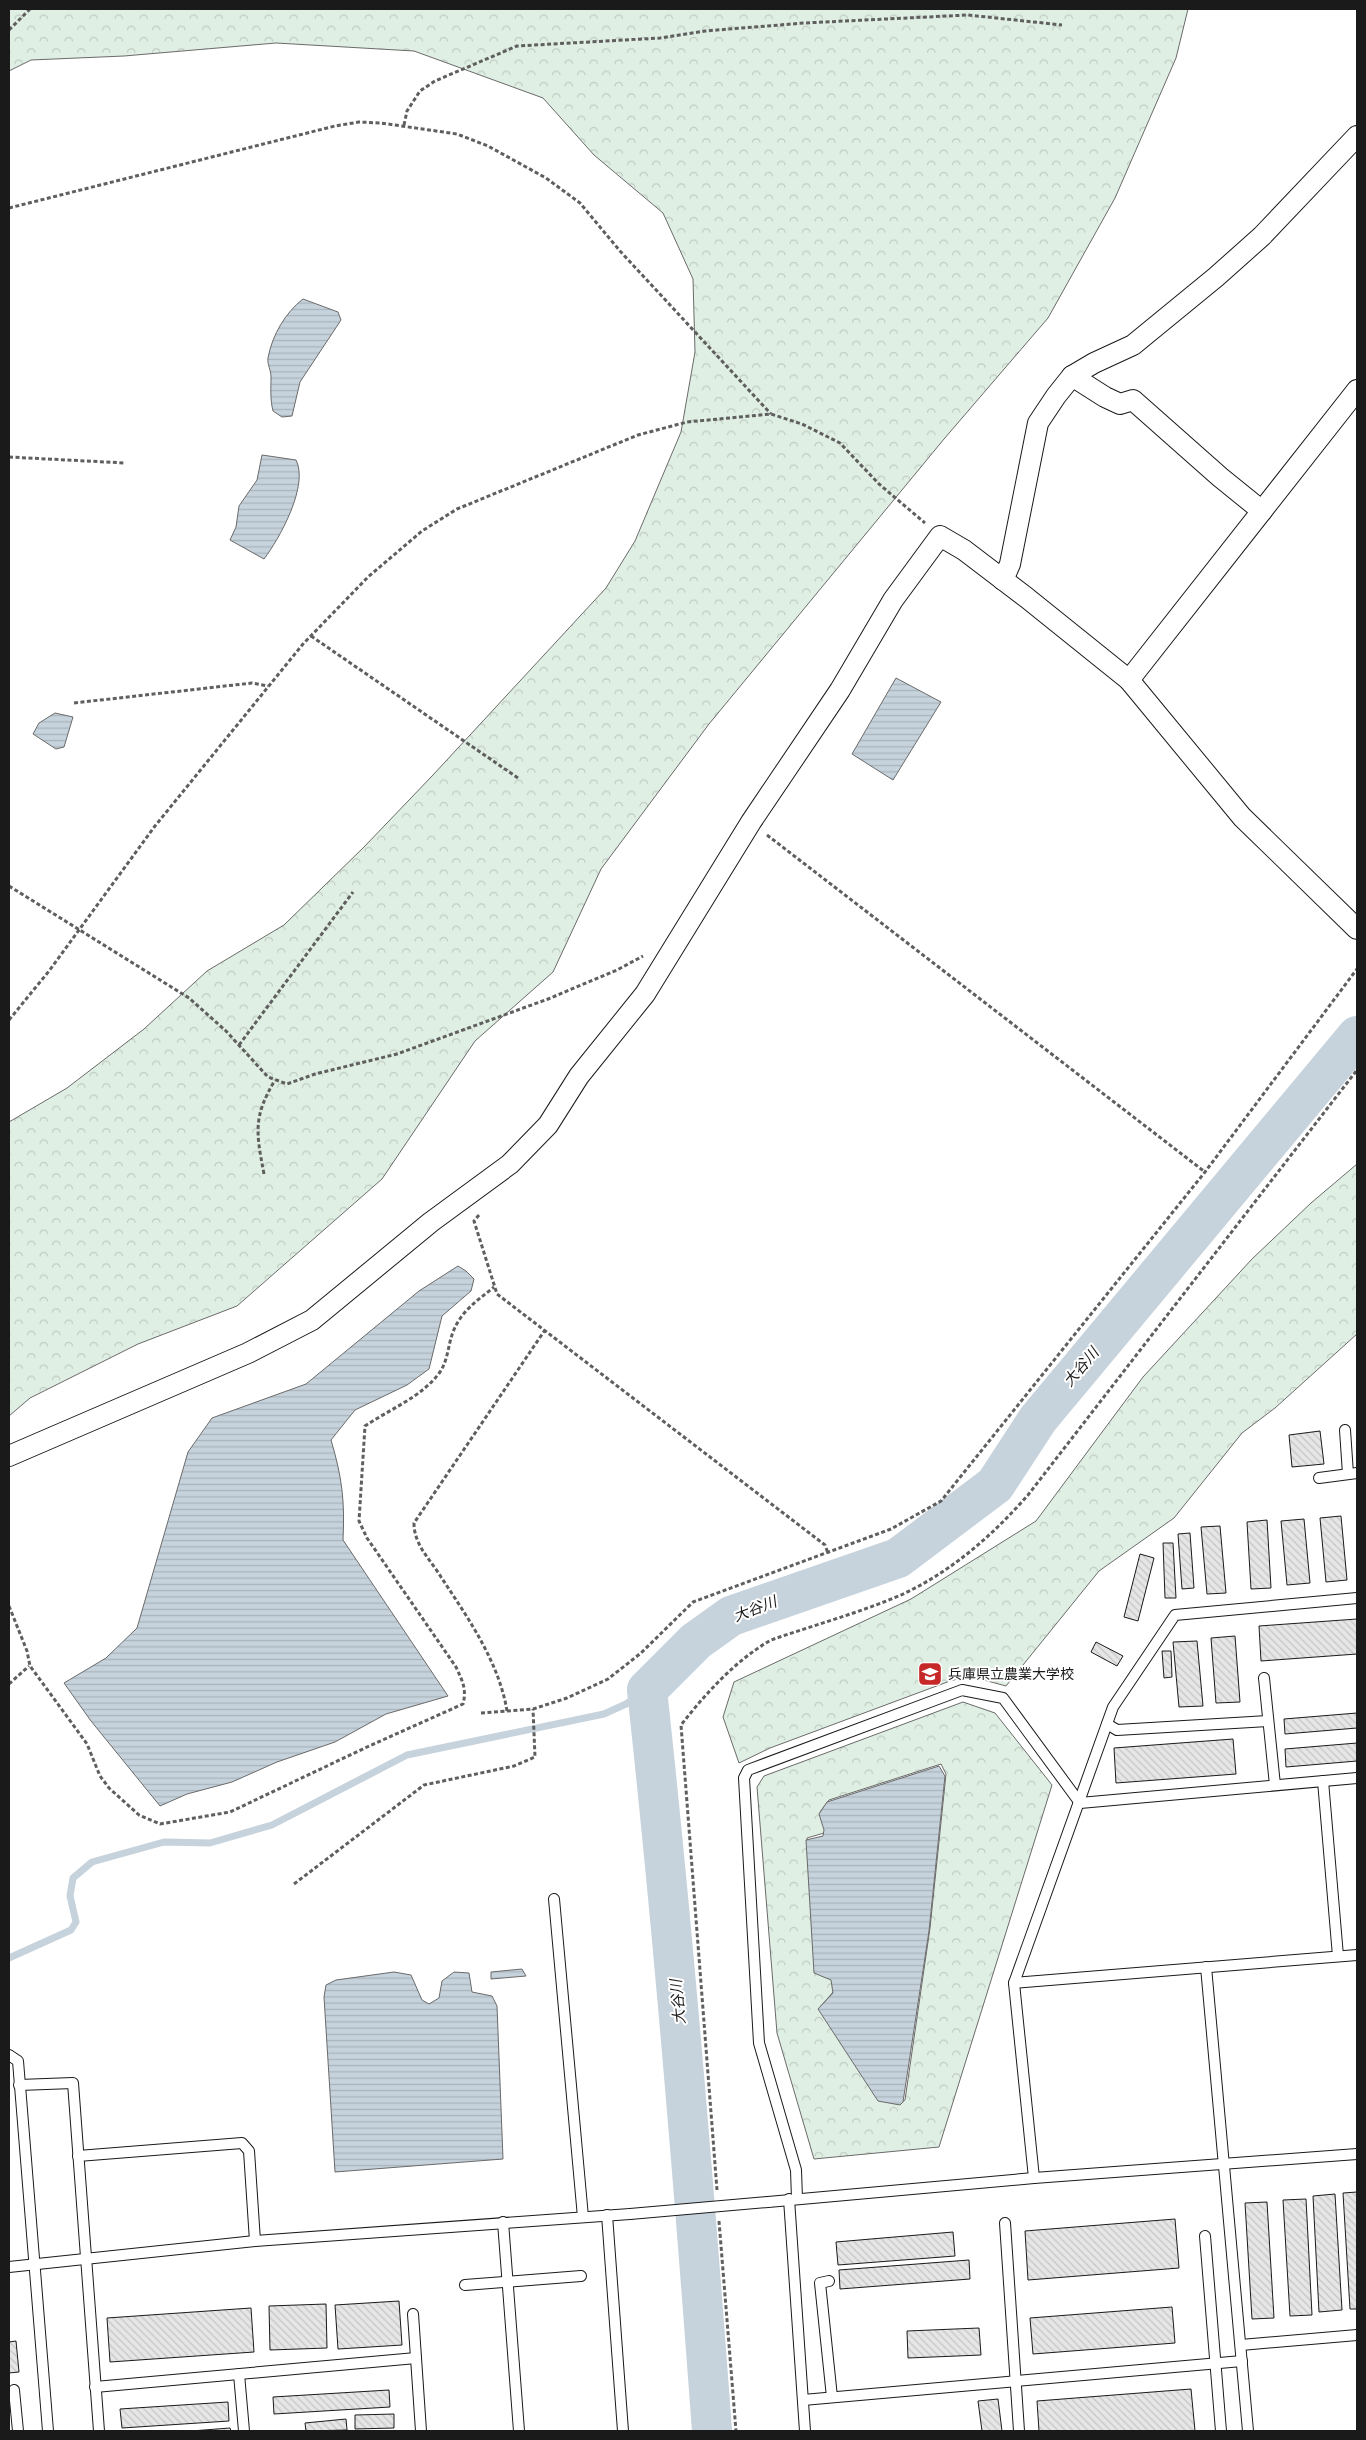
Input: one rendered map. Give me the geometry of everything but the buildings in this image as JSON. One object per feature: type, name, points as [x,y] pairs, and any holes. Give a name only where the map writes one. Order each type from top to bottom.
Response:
[{"type":"street","points":[[1003,580],[1010,564],[1038,423],[1056,396],[1072,376],[1094,363],[1133,345],[1202,290],[1262,236],[1357,136]]},
{"type":"street","points":[[1072,376],[1105,397],[1120,404],[1133,400],[1220,477],[1262,511]]},
{"type":"street","points":[[1129,680],[1357,390]]},
{"type":"street","points":[[9,1456],[248,1353],[312,1320],[431,1222],[510,1164],[548,1125],[579,1076],[645,994],[751,822],[840,690],[893,600],[940,536],[964,550],[1129,680],[1242,817],[1357,929]]},
{"type":"lane","points":[[1319,1478],[1352,1473],[1345,1430]]},
{"type":"lane","points":[[1034,2178],[1014,1983],[1113,1707],[1175,1614],[1357,1598]]},
{"type":"lane","points":[[1264,1678],[1275,1785]]},
{"type":"lane","points":[[805,2431],[793,2199],[796,2170],[759,2043],[744,1778],[748,1770],[962,1690],[1003,1698],[1080,1803]]},
{"type":"lane","points":[[1107,1724],[1116,1730],[1268,1721]]},
{"type":"lane","points":[[1080,1803],[1357,1778]]},
{"type":"lane","points":[[1323,1781],[1338,1956]]},
{"type":"lane","points":[[554,1899],[583,2216]]},
{"type":"lane","points":[[1014,1983],[1357,1955]]},
{"type":"lane","points":[[1206,1967],[1248,2431]]},
{"type":"lane","points":[[9,2055],[18,2062],[48,2431]]},
{"type":"lane","points":[[19,2085],[73,2083],[99,2431]]},
{"type":"lane","points":[[78,2156],[242,2143],[249,2151],[255,2241]]},
{"type":"lane","points":[[9,2267],[255,2241],[607,2214],[630,2214],[1034,2178],[1357,2154]]},
{"type":"lane","points":[[607,2214],[623,2431]]},
{"type":"lane","points":[[503,2222],[520,2431]]},
{"type":"lane","points":[[1005,2223],[1019,2431]]},
{"type":"lane","points":[[1205,2236],[1221,2431]]},
{"type":"lane","points":[[465,2284],[581,2276]]},
{"type":"lane","points":[[829,2281],[820,2283],[832,2397]]},
{"type":"lane","points":[[413,2314],[421,2431]]},
{"type":"lane","points":[[1241,2345],[1357,2335]]},
{"type":"lane","points":[[95,2387],[416,2358]]},
{"type":"lane","points":[[803,2400],[1242,2361]]},
{"type":"lane","points":[[239,2374],[244,2431]]},
{"type":"lane","points":[[14,2390],[13,2417],[18,2431]]},
{"type":"path","points":[[9,30],[30,9]]},
{"type":"path","points":[[404,125],[407,111],[420,91],[435,81],[517,46],[660,38],[705,31],[804,23],[968,15],[1062,25]]},
{"type":"path","points":[[9,208],[335,126],[359,122],[404,125],[457,134],[488,146],[546,178],[580,203],[620,250],[771,414]]},
{"type":"path","points":[[9,1020],[79,930],[155,826],[311,636],[368,577],[422,531],[457,509],[638,435],[687,422],[771,414],[802,424],[840,443],[879,484],[940,536]]},
{"type":"path","points":[[9,457],[124,463]]},
{"type":"path","points":[[311,636],[518,778]]},
{"type":"path","points":[[74,703],[252,684],[269,686]]},
{"type":"path","points":[[751,822],[1205,1172]]},
{"type":"path","points":[[9,886],[190,998],[239,1045],[268,1077],[287,1084],[315,1074],[397,1054],[548,999],[617,970],[659,948],[672,950]]},
{"type":"path","points":[[239,1045],[353,892]]},
{"type":"path","points":[[481,1713],[532,1709],[567,1698],[608,1679],[641,1653],[693,1602],[892,1529],[942,1501],[1205,1172],[1357,969]]},
{"type":"path","points":[[264,1174],[257,1139],[257,1121],[267,1094],[276,1080]]},
{"type":"path","points":[[479,1214],[474,1221],[497,1294],[825,1545],[828,1553]]},
{"type":"path","points":[[9,1606],[27,1651],[30,1666],[87,1744],[100,1776],[139,1815],[160,1824],[230,1812],[463,1704],[466,1694],[456,1666],[367,1538],[360,1521],[362,1459],[365,1426],[425,1389],[436,1378],[446,1362],[453,1332],[463,1313],[494,1287]]},
{"type":"path","points":[[507,1711],[504,1689],[492,1662],[440,1575],[427,1559],[414,1534],[414,1523],[545,1330]]},
{"type":"path","points":[[9,1684],[30,1666]]},
{"type":"path","points":[[294,1884],[424,1785],[514,1766],[534,1757],[536,1748],[532,1709]]},
{"type":"green space","points":[[9,9],[1188,9],[1176,58],[1115,198],[1048,318],[944,439],[709,724],[601,869],[553,972],[475,1041],[382,1179],[237,1306],[138,1344],[30,1398],[9,1416],[9,1122],[67,1088],[144,1029],[207,971],[284,925],[364,847],[433,775],[606,588],[635,541],[681,432],[695,352],[693,279],[663,213],[594,155],[543,98],[414,51],[276,43],[124,56],[31,60],[9,71]]},
{"type":"green space","points":[[1357,1164],[1357,1334],[1275,1408],[1242,1433],[1174,1518],[1099,1571],[1006,1686],[969,1676],[950,1681],[770,1748],[739,1763],[723,1717],[734,1682],[911,1599],[1036,1521],[1143,1377],[1252,1259],[1311,1203]]},
{"type":"green space","points":[[963,1702],[995,1713],[1052,1785],[939,2147],[814,2159],[777,2033],[757,1787],[764,1776]],"holes":[[[941,1764],[946,1774],[930,1928],[905,2100],[901,2103],[879,2099],[820,2007],[834,1991],[832,1978],[815,1970],[807,1838],[824,1833],[826,1828],[820,1812],[829,1800]]]},
{"type":"shaded area","points":[[303,299],[338,312],[341,320],[300,382],[292,416],[282,417],[273,411],[268,358],[276,333],[291,310]]},
{"type":"shaded area","points":[[262,455],[296,460],[299,471],[299,483],[291,511],[278,538],[264,559],[230,540],[236,527],[239,506],[257,480]]},
{"type":"shaded area","points":[[896,678],[941,702],[893,780],[852,754]]},
{"type":"shaded area","points":[[55,713],[73,717],[64,747],[56,749],[33,734],[39,723]]},
{"type":"shaded area","points":[[458,1266],[474,1279],[471,1291],[442,1316],[429,1369],[407,1385],[355,1410],[331,1440],[342,1489],[344,1513],[343,1540],[448,1696],[386,1714],[335,1742],[277,1762],[232,1782],[187,1794],[160,1806],[91,1721],[64,1683],[106,1658],[137,1628],[188,1452],[212,1418],[306,1384],[419,1291]]},
{"type":"shaded area","points":[[939,1766],[945,1776],[929,1931],[903,2102],[900,2105],[878,2101],[818,2009],[833,1993],[831,1980],[814,1973],[806,1840],[823,1836],[824,1830],[819,1814],[827,1802]]},
{"type":"shaded area","points":[[522,1969],[526,1976],[491,1979],[491,1972]]},
{"type":"shaded area","points":[[394,1972],[411,1975],[422,2000],[429,2004],[439,1998],[442,1981],[454,1972],[469,1973],[472,1992],[492,1996],[497,2006],[503,2159],[335,2172],[324,1997],[326,1985],[336,1980]]},
{"type":"waterway","name":"大谷川","points":[[712,2431],[683,2060],[647,1690],[696,1641],[731,1616],[898,1558],[995,1485],[1038,1419],[1357,1036]]},
{"type":"waterway","points":[[9,1958],[71,1930],[76,1922],[70,1896],[73,1878],[92,1862],[164,1842],[210,1843],[272,1825],[407,1755],[604,1714],[626,1704],[647,1690]]},
{"type":"place","name":"兵庫県立農業大学校","points":[[930,1674]]}]
